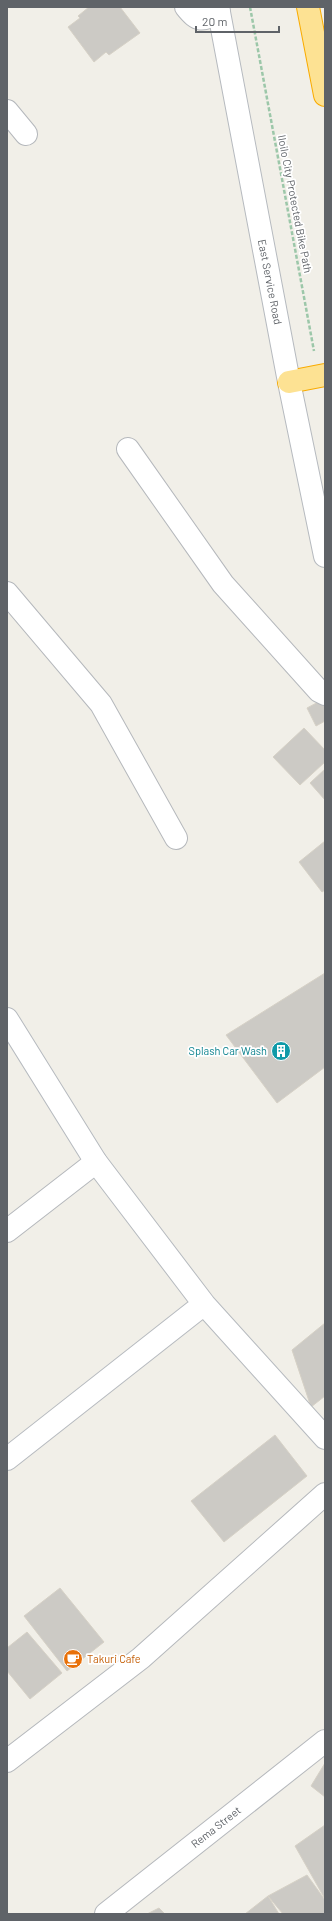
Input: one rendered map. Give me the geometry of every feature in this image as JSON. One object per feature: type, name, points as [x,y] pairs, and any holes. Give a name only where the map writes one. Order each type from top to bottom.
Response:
[{"type":"highway","points":[[308,7],[325,96]]},
{"type":"highway","points":[[289,382],[322,376]]},
{"type":"street","points":[[186,7],[194,17],[200,19],[209,17],[218,9]]},
{"type":"street","name":"East Service Road","points":[[218,9],[289,382],[325,556]]},
{"type":"street","points":[[7,111],[26,134]]},
{"type":"street","points":[[128,449],[223,584],[319,691],[325,694]]},
{"type":"street","points":[[7,593],[101,704],[176,838]]},
{"type":"street","points":[[7,1019],[96,1162],[204,1304],[325,1438]]},
{"type":"street","points":[[7,1231],[96,1162]]},
{"type":"street","points":[[7,1460],[204,1304]]},
{"type":"street","points":[[7,1760],[141,1658],[325,1494]]},
{"type":"street","name":"Rema Street","points":[[106,1914],[325,1740]]},
{"type":"path","name":"Iloilo City Protected Bike Path","points":[[250,7],[322,376]]},
{"type":"building","points":[[89,7],[120,7],[140,33],[109,55],[106,52],[94,62],[68,27],[80,18],[78,16]]},
{"type":"building","points":[[322,700],[325,706],[325,721],[316,726],[307,708]]},
{"type":"building","points":[[304,728],[325,750],[325,762],[300,785],[273,757]]},
{"type":"building","points":[[325,769],[325,800],[310,783]]},
{"type":"building","points":[[325,841],[325,890],[322,892],[299,862]]},
{"type":"building","name":"Splash Car Wash","points":[[325,973],[325,1067],[277,1103],[226,1035]]},
{"type":"building","points":[[325,1323],[325,1396],[311,1407],[292,1350]]},
{"type":"building","points":[[275,1435],[307,1476],[224,1542],[191,1501]]},
{"type":"building","points":[[60,1588],[104,1642],[67,1671],[24,1616]]},
{"type":"building","points":[[27,1632],[62,1673],[30,1699],[7,1671],[7,1648]]},
{"type":"building","points":[[325,1763],[325,1797],[311,1786]]},
{"type":"building","points":[[325,1825],[325,1899],[295,1846]]},
{"type":"building","points":[[307,1875],[325,1900],[325,1912],[323,1914],[283,1914],[268,1896]]},
{"type":"building","points":[[268,1896],[279,1914],[245,1914]]},
{"type":"building","points":[[159,1908],[165,1914],[147,1914]]},
{"type":"place","name":"Splash Car Wash","points":[[281,1051]]},
{"type":"place","name":"Takuri Cafe","points":[[73,1659]]}]
